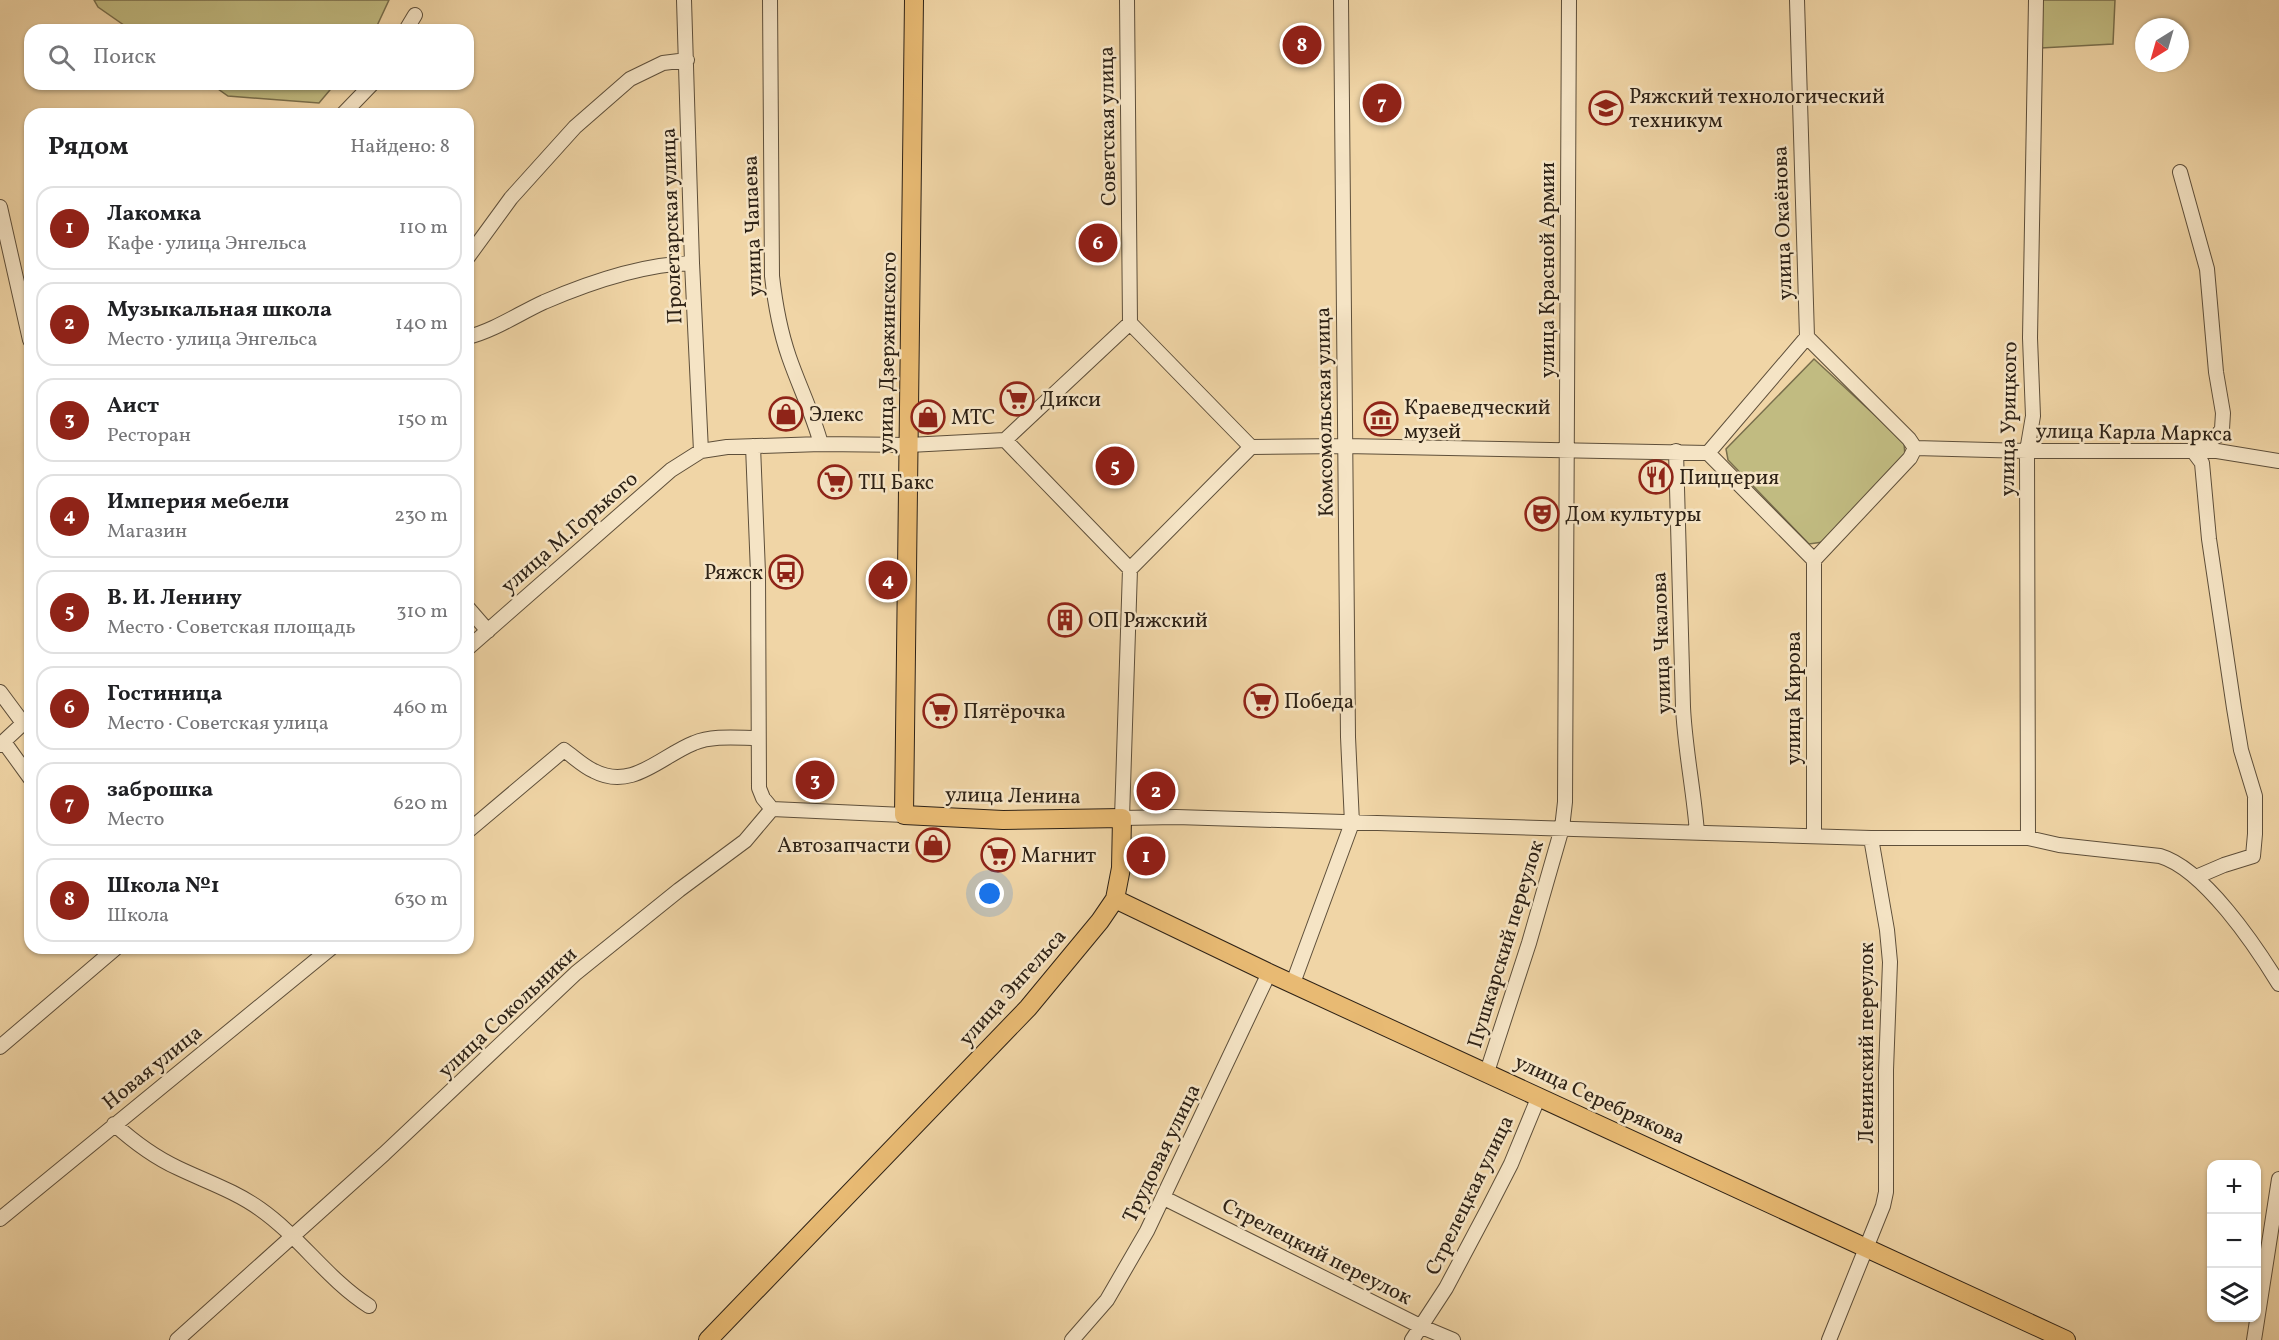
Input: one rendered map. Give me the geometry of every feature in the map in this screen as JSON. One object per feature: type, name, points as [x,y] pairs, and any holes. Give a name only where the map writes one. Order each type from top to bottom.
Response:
[{"type":"main road","name":"улица Дзержинского","points":[[904,815],[914,0]]},
{"type":"main road","name":"улица Ленина","points":[[904,815],[1003,820],[1122,818]]},
{"type":"main road","name":"улица Энгельса","points":[[708,1340],[1028,1008],[1100,921],[1115,899],[1121,868],[1122,818]]},
{"type":"main road","name":"улица Серебрякова","points":[[1115,899],[1269,973],[2066,1340]]},
{"type":"street","name":"Пролетарская улица","points":[[684,0],[700,451]]},
{"type":"street","name":"улица Чапаева","points":[[771,0],[772,276],[776,308],[788,354],[813,416],[821,444]]},
{"type":"street","name":"Советская улица","points":[[1127,0],[1130,323]]},
{"type":"street","name":"Комсомольская улица","points":[[1341,0],[1348,737],[1352,823]]},
{"type":"street","name":"улица Красной Армии","points":[[1562,828],[1565,801],[1568,450],[1569,0]]},
{"type":"street","name":"улица Окаёнова","points":[[1797,0],[1807,337]]},
{"type":"street","name":"улица Урицкого","points":[[2028,838],[2027,451],[2033,416],[2030,338],[2036,0]]},
{"type":"street","points":[[410,24],[415,15]]},
{"type":"street","points":[[474,249],[511,198],[582,120],[620,87],[644,71],[663,63],[687,60]]},
{"type":"street","points":[[349,108],[366,90]]},
{"type":"street","points":[[2181,172],[2207,269],[2216,372],[2223,414],[2222,429],[2217,436],[2193,451],[2202,463],[2209,539],[2234,708],[2241,750],[2255,796],[2253,856],[2196,877]]},
{"type":"street","points":[[0,207],[24,313]]},
{"type":"street","points":[[474,335],[490,331],[545,302],[581,288],[666,263],[692,262]]},
{"type":"street","points":[[700,451],[753,446],[909,445],[1005,440],[1130,323],[1251,447]]},
{"type":"street","points":[[1005,440],[1130,569],[1251,447],[1345,446],[1708,453],[1814,560],[1910,458],[1915,448],[1807,337],[1708,453]]},
{"type":"street","points":[[753,446],[758,573],[759,788],[763,798],[772,809],[904,815]]},
{"type":"street","name":"улица Карла Маркса","points":[[1915,448],[2027,451],[2217,451],[2279,461]]},
{"type":"street","name":"улица М.Горького","points":[[474,643],[671,470],[700,451]]},
{"type":"street","name":"улица Чкалова","points":[[1676,451],[1683,719],[1697,833]]},
{"type":"street","name":"улица Кирова","points":[[1814,560],[1814,836]]},
{"type":"street","name":"улица Энгельса","points":[[1122,818],[1130,569]]},
{"type":"street","points":[[474,615],[488,631]]},
{"type":"street","points":[[0,692],[24,718]]},
{"type":"street","points":[[24,722],[2,744],[24,771]]},
{"type":"street","points":[[474,826],[564,750],[595,772],[627,777],[639,774],[697,741],[758,738]]},
{"type":"street","name":"улица Сокольники","points":[[177,1340],[384,1154],[576,973],[679,890],[745,841],[772,809]]},
{"type":"street","points":[[1122,818],[1176,817],[1870,838],[2028,838],[2060,845],[2160,855],[2174,860],[2208,888],[2228,912],[2279,984]]},
{"type":"street","points":[[1293,983],[1352,823]]},
{"type":"street","name":"Пушкарский переулок","points":[[1487,1072],[1529,943],[1562,828]]},
{"type":"street","name":"Ленинский переулок","points":[[1829,1340],[1883,1206],[1886,1192],[1886,1070],[1890,962],[1887,930],[1870,838]]},
{"type":"street","points":[[0,1047],[109,954]]},
{"type":"street","name":"Новая улица","points":[[0,1219],[324,954]]},
{"type":"street","name":"Трудовая улица","points":[[1072,1340],[1107,1300],[1164,1198],[1269,973]]},
{"type":"street","name":"Стрелецкая улица","points":[[1412,1340],[1446,1288],[1511,1164],[1539,1096]]},
{"type":"street","points":[[114,1124],[138,1146],[175,1167],[236,1195],[260,1210],[291,1236],[349,1293],[369,1306]]},
{"type":"street","points":[[2254,1340],[2279,1179]]},
{"type":"street","name":"Стрелецкий переулок","points":[[1164,1198],[1422,1327],[1453,1340]]},
{"type":"shaded area","points":[[94,0],[389,0],[378,24],[122,24],[98,7]]},
{"type":"shaded area","points":[[2041,0],[2115,0],[2113,44],[2041,48]]},
{"type":"shaded area","points":[[220,90],[330,90],[319,103],[228,96]]},
{"type":"shaded area","points":[[1814,359],[1904,442],[1905,457],[1823,542],[1809,544],[1728,460],[1726,449]]},
{"type":"place","name":"Школа №1","points":[[1302,45]]},
{"type":"place","name":"заброшка","points":[[1382,103]]},
{"type":"place","name":"Ряжский технологический техникум","points":[[1606,108]]},
{"type":"place","name":"Гостиница","points":[[1098,243]]},
{"type":"place","name":"Дикси","points":[[1017,399]]},
{"type":"place","name":"Элекс","points":[[786,414]]},
{"type":"place","name":"МТС","points":[[928,417]]},
{"type":"place","name":"Краеведческий музей","points":[[1381,419]]},
{"type":"place","name":"В. И. Ленину","points":[[1115,466]]},
{"type":"place","name":"Пиццерия","points":[[1656,477]]},
{"type":"place","name":"ТЦ Бакс","points":[[835,482]]},
{"type":"place","name":"Дом культуры","points":[[1542,514]]},
{"type":"place","name":"Ряжск","points":[[786,572]]},
{"type":"place","name":"Империя мебели","points":[[888,580]]},
{"type":"place","name":"ОП Ряжский","points":[[1065,620]]},
{"type":"place","name":"Победа","points":[[1261,701]]},
{"type":"place","name":"Пятёрочка","points":[[940,711]]},
{"type":"place","name":"Аист","points":[[815,780]]},
{"type":"place","name":"Музыкальная школа","points":[[1156,791]]},
{"type":"place","name":"Автозапчасти","points":[[933,845]]},
{"type":"place","name":"Магнит","points":[[998,855]]},
{"type":"place","name":"Лакомка","points":[[1146,856]]}]
